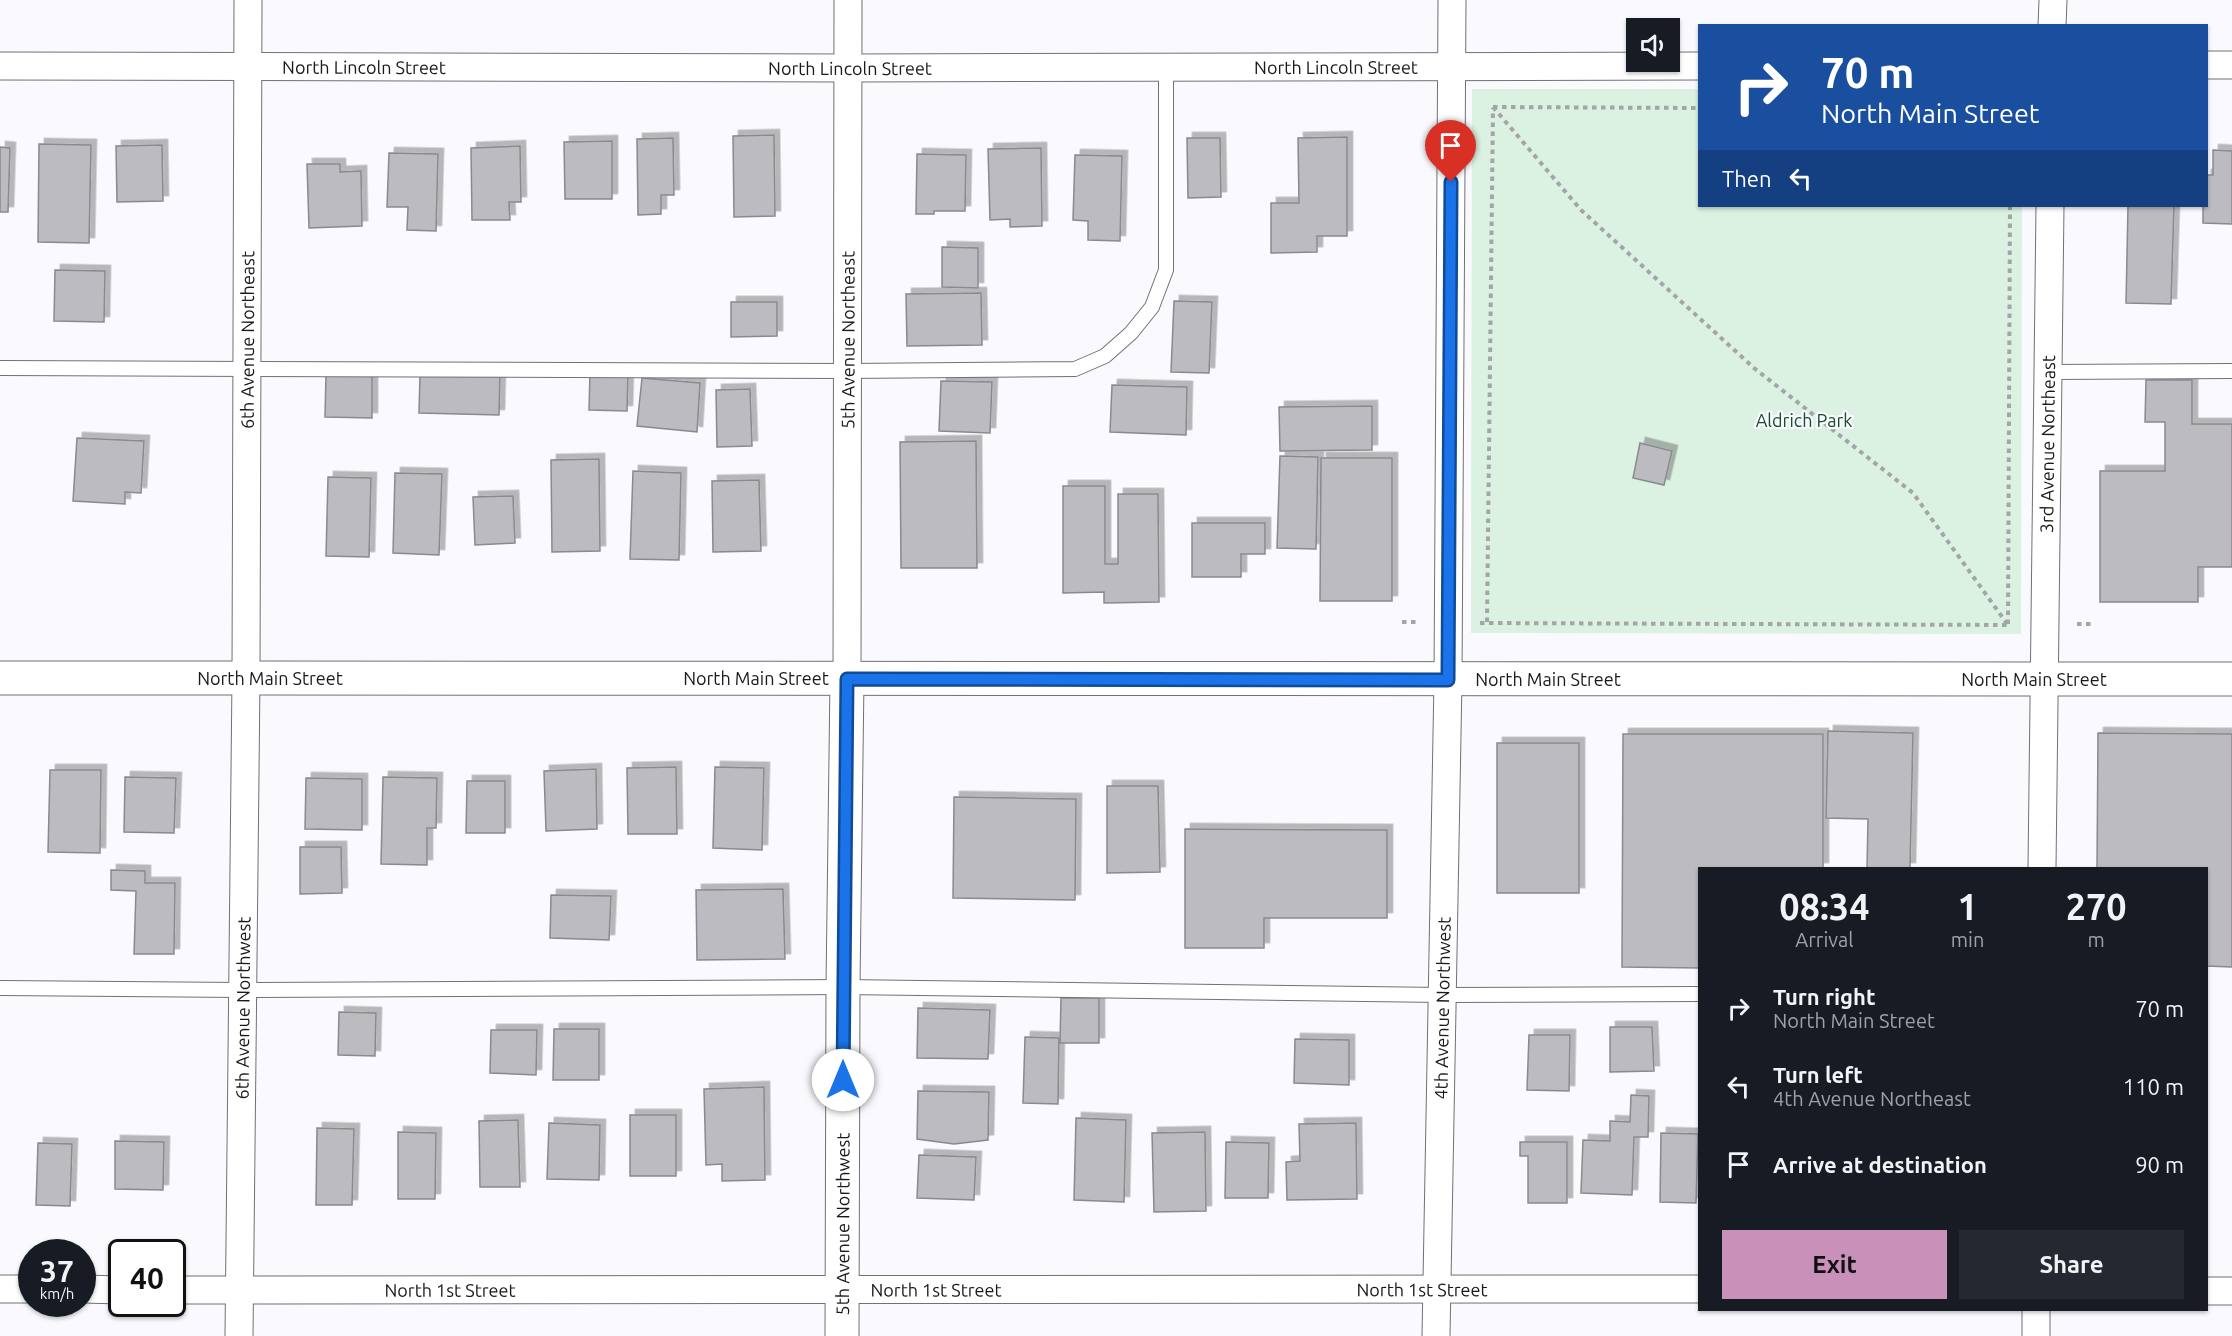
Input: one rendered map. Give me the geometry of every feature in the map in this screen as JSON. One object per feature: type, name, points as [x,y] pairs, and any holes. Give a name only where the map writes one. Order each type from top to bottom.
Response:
[{"type":"street","name":"6th Avenue Northeast","points":[[246,679],[248,0]]},
{"type":"street","name":"5th Avenue Northeast","points":[[847,679],[848,0]]},
{"type":"street","name":"4th Avenue Northwest","points":[[1436,1336],[1448,680],[1452,0]]},
{"type":"street","points":[[2052,24],[2053,0]]},
{"type":"street","points":[[2208,65],[2232,65]]},
{"type":"street","name":"North Lincoln Street","points":[[0,66],[847,68],[1698,66]]},
{"type":"street","name":"3rd Avenue Northeast","points":[[2043,867],[2050,207]]},
{"type":"street","name":"North Main Street","points":[[0,678],[2232,679]]},
{"type":"street","name":"6th Avenue Northwest","points":[[239,1336],[246,679]]},
{"type":"street","name":"5th Avenue Northwest","points":[[842,1336],[847,679]]},
{"type":"street","name":"North 1st Street","points":[[186,1290],[1437,1288],[1698,1290]]},
{"type":"street","points":[[0,1289],[18,1289]]},
{"type":"street","points":[[2208,1291],[2232,1291]]},
{"type":"street","points":[[2036,1311],[2036,1336]]},
{"type":"lane","points":[[0,368],[848,371],[1075,369],[1105,356],[1131,333],[1152,307],[1166,270],[1166,67]]},
{"type":"lane","points":[[2048,372],[2232,371]]},
{"type":"lane","points":[[0,988],[242,990],[843,987],[1442,995],[1698,994]]},
{"type":"path","points":[[1487,623],[1493,107]]},
{"type":"path","points":[[1493,107],[1698,108]]},
{"type":"path","points":[[1493,107],[1581,210],[1754,368],[1913,493],[2008,625]]},
{"type":"path","points":[[2008,625],[2010,207]]},
{"type":"path","points":[[1402,622],[2092,624]]},
{"type":"green space","name":"Aldrich Park","points":[[1472,89],[1698,89],[1698,207],[2022,207],[2021,634],[1471,633]]},
{"type":"building","points":[[774,135],[775,216],[734,217],[733,136]]},
{"type":"building","points":[[1347,137],[1347,236],[1317,236],[1317,252],[1271,253],[1271,203],[1299,203],[1298,138]]},
{"type":"building","points":[[673,138],[674,195],[661,195],[661,214],[638,215],[637,139]]},
{"type":"building","points":[[1187,138],[1220,138],[1221,197],[1188,198]]},
{"type":"building","points":[[612,141],[612,199],[565,199],[564,142]]},
{"type":"building","points":[[39,144],[91,145],[89,243],[38,242]]},
{"type":"building","points":[[162,145],[163,201],[117,202],[116,146]]},
{"type":"building","points":[[520,146],[521,202],[509,202],[510,220],[472,220],[471,148]]},
{"type":"building","points":[[0,147],[10,148],[8,212],[0,212]]},
{"type":"building","points":[[1041,148],[1042,226],[1010,227],[1010,219],[990,220],[988,149]]},
{"type":"building","points":[[2213,150],[2232,151],[2232,224],[2203,223],[2203,207],[2208,207],[2208,175],[2213,175]]},
{"type":"building","points":[[389,153],[438,154],[436,231],[407,230],[408,207],[387,207]]},
{"type":"building","points":[[917,154],[966,155],[965,211],[934,211],[934,214],[916,214]]},
{"type":"building","points":[[1075,155],[1122,156],[1120,241],[1088,240],[1088,221],[1073,220]]},
{"type":"building","points":[[307,164],[340,164],[340,172],[361,171],[362,226],[309,228]]},
{"type":"building","points":[[2128,207],[2174,207],[2171,304],[2126,303]]},
{"type":"building","points":[[942,247],[978,248],[978,288],[942,287]]},
{"type":"building","points":[[55,270],[105,271],[104,322],[54,321]]},
{"type":"building","points":[[981,293],[982,345],[907,346],[906,294]]},
{"type":"building","points":[[1174,301],[1212,302],[1209,373],[1171,372]]},
{"type":"building","points":[[731,302],[777,302],[777,336],[731,337]]},
{"type":"building","points":[[590,372],[628,373],[627,411],[589,410]]},
{"type":"building","points":[[326,374],[372,374],[372,418],[325,417]]},
{"type":"building","points":[[420,374],[500,376],[499,415],[419,413]]},
{"type":"building","points":[[642,378],[700,383],[697,432],[637,426]]},
{"type":"building","points":[[2146,380],[2192,380],[2192,424],[2232,424],[2232,567],[2198,567],[2198,602],[2100,602],[2100,471],[2165,471],[2165,422],[2145,422]]},
{"type":"building","points":[[941,381],[992,382],[990,433],[939,431]]},
{"type":"building","points":[[1112,385],[1187,387],[1186,435],[1110,432]]},
{"type":"building","points":[[750,389],[752,446],[717,447],[716,390]]},
{"type":"building","points":[[1372,406],[1372,450],[1280,451],[1279,407]]},
{"type":"building","points":[[77,438],[144,441],[141,493],[125,492],[125,504],[73,501]]},
{"type":"building","points":[[976,441],[977,568],[901,568],[900,442]]},
{"type":"building","points":[[1640,443],[1672,451],[1664,485],[1633,478]]},
{"type":"building","points":[[1280,456],[1318,457],[1316,549],[1277,548]]},
{"type":"building","points":[[1321,458],[1392,458],[1392,601],[1320,601]]},
{"type":"building","points":[[599,459],[600,551],[552,552],[551,460]]},
{"type":"building","points":[[633,471],[681,473],[679,560],[630,559]]},
{"type":"building","points":[[395,473],[442,474],[439,555],[393,553]]},
{"type":"building","points":[[328,477],[371,478],[369,557],[326,556]]},
{"type":"building","points":[[759,480],[761,551],[713,552],[712,481]]},
{"type":"building","points":[[1063,486],[1105,486],[1105,564],[1118,564],[1118,494],[1158,494],[1159,602],[1104,603],[1104,592],[1063,593]]},
{"type":"building","points":[[513,496],[515,543],[475,545],[473,497]]},
{"type":"building","points":[[1192,523],[1265,523],[1265,554],[1241,554],[1241,577],[1192,577]]},
{"type":"building","points":[[1828,731],[1913,733],[1910,867],[1867,867],[1868,819],[1826,818]]},
{"type":"building","points":[[2098,733],[2232,734],[2232,967],[2208,966],[2208,867],[2097,867]]},
{"type":"building","points":[[1623,734],[1823,734],[1823,867],[1698,867],[1698,968],[1622,967]]},
{"type":"building","points":[[1497,743],[1579,743],[1579,893],[1497,893]]},
{"type":"building","points":[[676,767],[677,834],[628,834],[627,768]]},
{"type":"building","points":[[715,767],[764,768],[762,850],[713,848]]},
{"type":"building","points":[[596,769],[597,829],[546,831],[544,771]]},
{"type":"building","points":[[50,770],[101,770],[100,853],[48,852]]},
{"type":"building","points":[[125,777],[176,778],[174,833],[124,832]]},
{"type":"building","points":[[383,777],[437,778],[436,828],[427,828],[427,865],[381,864]]},
{"type":"building","points":[[306,778],[362,779],[362,830],[305,829]]},
{"type":"building","points":[[467,781],[505,781],[505,833],[466,833]]},
{"type":"building","points":[[1107,786],[1158,786],[1160,872],[1107,873]]},
{"type":"building","points":[[954,797],[1076,799],[1075,900],[953,898]]},
{"type":"building","points":[[1185,829],[1387,830],[1387,918],[1264,918],[1264,948],[1185,948]]},
{"type":"building","points":[[300,847],[341,847],[342,893],[300,894]]},
{"type":"building","points":[[111,870],[145,871],[145,883],[175,883],[174,954],[134,954],[136,891],[111,890]]},
{"type":"building","points":[[783,889],[785,959],[697,960],[696,890]]},
{"type":"building","points":[[551,895],[611,896],[609,940],[550,938]]},
{"type":"building","points":[[1061,998],[1099,998],[1099,1043],[1060,1043]]},
{"type":"building","points":[[918,1008],[990,1010],[988,1059],[917,1058]]},
{"type":"building","points":[[339,1012],[376,1013],[375,1056],[338,1055]]},
{"type":"building","points":[[1610,1027],[1652,1027],[1654,1071],[1610,1072]]},
{"type":"building","points":[[554,1029],[599,1029],[599,1080],[553,1080]]},
{"type":"building","points":[[491,1030],[537,1030],[536,1075],[490,1073]]},
{"type":"building","points":[[1529,1035],[1570,1035],[1569,1091],[1527,1090]]},
{"type":"building","points":[[1025,1037],[1059,1038],[1058,1104],[1023,1103]]},
{"type":"building","points":[[1295,1039],[1349,1040],[1349,1085],[1294,1083]]},
{"type":"building","points":[[764,1087],[765,1180],[722,1181],[722,1164],[706,1165],[704,1089]]},
{"type":"building","points":[[918,1091],[989,1092],[988,1140],[954,1144],[917,1139]]},
{"type":"building","points":[[1631,1095],[1649,1096],[1648,1137],[1634,1137],[1632,1195],[1581,1193],[1583,1140],[1610,1141],[1610,1121],[1630,1122]]},
{"type":"building","points":[[630,1115],[676,1115],[676,1176],[630,1176]]},
{"type":"building","points":[[1076,1118],[1126,1120],[1124,1202],[1074,1200]]},
{"type":"building","points":[[518,1120],[520,1187],[480,1187],[479,1121]]},
{"type":"building","points":[[549,1123],[600,1125],[599,1180],[547,1179]]},
{"type":"building","points":[[1356,1123],[1357,1199],[1287,1200],[1286,1162],[1300,1161],[1299,1124]]},
{"type":"building","points":[[317,1128],[354,1129],[352,1205],[316,1205]]},
{"type":"building","points":[[398,1132],[436,1133],[435,1199],[398,1199]]},
{"type":"building","points":[[1205,1132],[1206,1211],[1154,1212],[1152,1133]]},
{"type":"building","points":[[1661,1133],[1698,1134],[1696,1203],[1660,1202]]},
{"type":"building","points":[[115,1141],[164,1142],[163,1190],[115,1189]]},
{"type":"building","points":[[1226,1142],[1269,1143],[1268,1198],[1225,1198]]},
{"type":"building","points":[[1520,1142],[1567,1142],[1567,1203],[1528,1203],[1528,1156],[1520,1156]]},
{"type":"building","points":[[38,1143],[72,1144],[70,1206],[36,1205]]},
{"type":"building","points":[[919,1155],[976,1157],[974,1200],[917,1198]]},
{"type":"route","points":[[843,1080],[847,679],[1448,680],[1451,182]]}]
